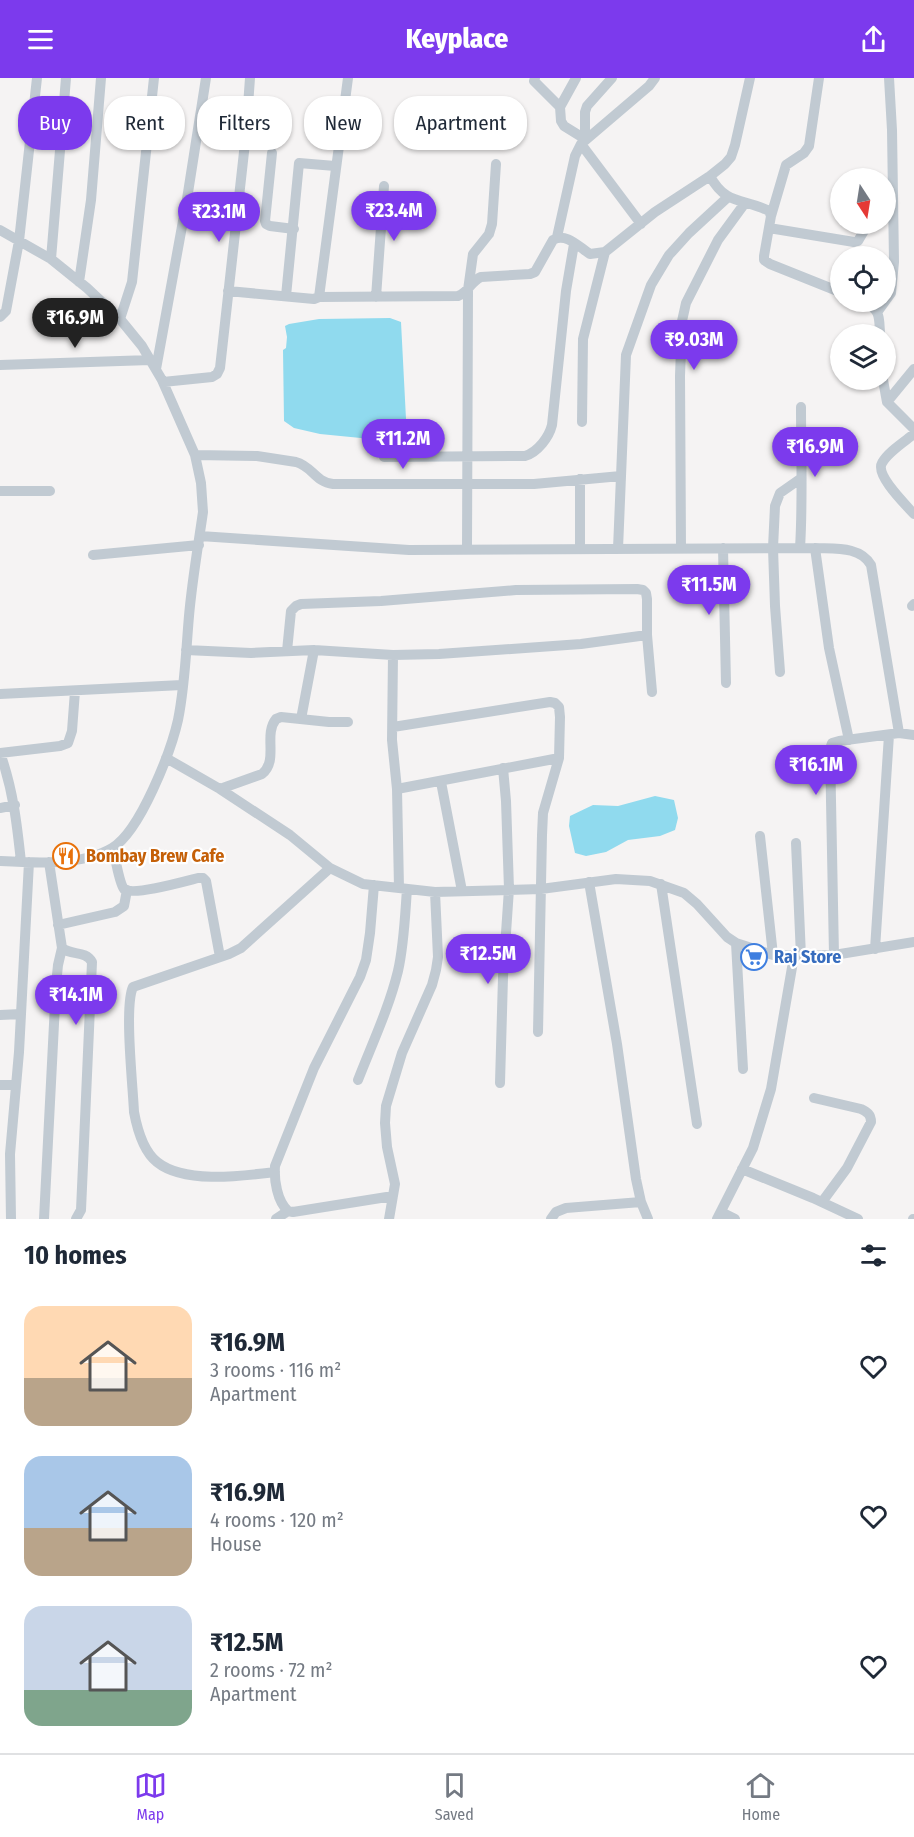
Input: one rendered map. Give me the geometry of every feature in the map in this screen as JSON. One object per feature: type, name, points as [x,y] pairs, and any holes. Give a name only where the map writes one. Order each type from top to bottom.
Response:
[{"type":"street","points":[[0,317],[6,311],[19,241],[37,78]]},
{"type":"street","points":[[51,259],[66,78]]},
{"type":"street","points":[[79,282],[91,200],[101,78]]},
{"type":"street","points":[[120,319],[132,282],[154,78]]},
{"type":"street","points":[[153,365],[187,199],[206,78]]},
{"type":"street","points":[[163,382],[212,377],[220,368],[250,78]]},
{"type":"street","points":[[320,297],[348,78]]},
{"type":"street","points":[[535,78],[534,81],[560,108]]},
{"type":"street","points":[[576,78],[560,108],[561,121],[583,141],[641,224]]},
{"type":"street","points":[[583,141],[587,106],[612,78]]},
{"type":"street","points":[[228,291],[314,299],[320,297],[459,296],[481,277],[535,272],[557,237],[575,156],[583,141],[649,86],[655,78]]},
{"type":"street","points":[[557,237],[563,237],[590,254],[605,252],[725,164],[731,157],[742,119],[750,78]]},
{"type":"street","points":[[819,78],[809,146],[804,153],[786,165],[771,216],[764,260],[830,288]]},
{"type":"street","points":[[889,78],[889,168]]},
{"type":"street","points":[[272,153],[266,225],[294,229]]},
{"type":"street","points":[[286,296],[299,163],[336,166]]},
{"type":"street","points":[[467,549],[468,290],[473,254],[489,234],[492,224],[496,164]]},
{"type":"street","points":[[710,176],[728,198],[770,211],[771,216]]},
{"type":"street","points":[[376,297],[384,186]]},
{"type":"street","points":[[618,549],[626,355],[651,285],[676,247],[728,198]]},
{"type":"street","points":[[681,548],[682,321],[686,303],[718,240],[745,203]]},
{"type":"street","points":[[769,228],[854,242],[858,241],[863,234]]},
{"type":"street","points":[[0,230],[51,259],[120,319],[142,346],[163,382],[195,456],[201,483],[202,512],[178,720],[166,758],[142,809],[128,832],[113,848],[68,861],[0,861]]},
{"type":"street","points":[[384,457],[525,456],[536,450],[550,431],[566,291],[574,244]]},
{"type":"street","points":[[582,422],[583,339],[605,252]]},
{"type":"street","points":[[0,365],[153,365]]},
{"type":"street","points":[[887,402],[914,369]]},
{"type":"street","points":[[885,390],[887,402],[914,429]]},
{"type":"street","points":[[800,548],[801,407]]},
{"type":"street","points":[[914,434],[881,464],[880,468],[885,480],[914,514]]},
{"type":"street","points":[[195,456],[257,456],[297,462],[324,484],[534,484],[621,476]]},
{"type":"street","points":[[580,479],[580,549]]},
{"type":"street","points":[[780,672],[773,521],[776,500],[780,493],[800,479]]},
{"type":"street","points":[[0,491],[50,491]]},
{"type":"street","points":[[93,555],[199,540],[409,549],[815,548],[854,551],[863,555],[871,565],[894,734],[875,949]]},
{"type":"street","points":[[723,548],[726,683]]},
{"type":"street","points":[[815,548],[829,648],[849,740]]},
{"type":"street","points":[[286,651],[291,611],[301,604],[381,601],[516,590],[628,588],[643,590],[648,599],[647,635],[652,692]]},
{"type":"street","points":[[186,650],[251,653],[314,650],[393,655],[439,654],[581,644],[647,635]]},
{"type":"street","points":[[301,719],[314,650]]},
{"type":"street","points":[[358,1080],[393,988],[402,950],[403,889],[392,740],[393,655]]},
{"type":"street","points":[[0,694],[182,685]]},
{"type":"street","points":[[12,1219],[5,1183],[5,1154],[16,1084],[21,1014],[25,862],[15,805],[1,757],[68,743],[72,730],[75,691]]},
{"type":"street","points":[[393,727],[550,702],[559,707],[561,717],[559,758],[543,813],[538,1032]]},
{"type":"street","points":[[220,789],[268,770],[271,728],[276,719],[281,717],[348,722]]},
{"type":"street","points":[[834,955],[830,749],[832,743],[894,734],[914,735]]},
{"type":"street","points":[[166,758],[220,789],[290,835],[330,868],[356,881],[435,892],[541,889],[616,879],[650,881],[684,893],[727,937],[736,943],[774,955],[834,955],[914,942]]},
{"type":"street","points":[[397,789],[559,758]]},
{"type":"street","points":[[500,1083],[503,977],[509,889],[503,768]]},
{"type":"street","points":[[441,782],[462,891]]},
{"type":"street","points":[[0,808],[15,805]]},
{"type":"street","points":[[760,836],[774,955]]},
{"type":"street","points":[[735,1219],[719,1215],[753,1148],[771,1089],[797,956],[796,843]]},
{"type":"street","points":[[113,848],[121,882],[123,888],[127,890],[141,890],[203,878],[206,881],[220,957]]},
{"type":"street","points":[[44,1219],[56,985],[62,948],[49,862]]},
{"type":"street","points":[[275,1172],[210,1177],[174,1171],[155,1161],[136,1124],[134,1112],[129,1020],[130,992],[133,987],[241,948],[330,868]]},
{"type":"street","points":[[589,882],[617,1044],[636,1179],[641,1202],[648,1219]]},
{"type":"street","points":[[661,884],[697,1124]]},
{"type":"street","points":[[288,1211],[281,1202],[275,1166],[314,1068],[360,977],[366,960],[374,885]]},
{"type":"street","points":[[58,925],[116,912],[124,906],[127,890]]},
{"type":"street","points":[[389,1219],[395,1184],[387,1147],[386,1106],[402,1053],[432,985],[436,970],[438,957],[435,892]]},
{"type":"street","points":[[736,943],[743,1069]]},
{"type":"street","points":[[62,948],[67,952],[89,956],[92,962],[81,1210],[76,1219],[90,1219]]},
{"type":"street","points":[[0,1015],[21,1014]]},
{"type":"street","points":[[0,1085],[16,1084]]},
{"type":"street","points":[[814,1098],[861,1109],[871,1116],[871,1122],[847,1168],[822,1202]]},
{"type":"street","points":[[742,1169],[858,1219]]},
{"type":"street","points":[[276,1219],[288,1211],[393,1196]]},
{"type":"street","points":[[551,1219],[556,1212],[566,1208],[641,1202]]},
{"type":"water","points":[[390,318],[401,322],[406,419],[400,434],[371,439],[320,434],[294,428],[284,421],[283,350],[286,348],[287,337],[285,326],[319,319]]},
{"type":"water","points":[[655,796],[674,800],[678,818],[675,830],[660,836],[628,840],[606,852],[586,856],[575,853],[569,826],[570,816],[593,805],[618,806]]},
{"type":"place","name":"Bombay Brew Cafe","points":[[66,856]]},
{"type":"place","name":"Raj Store","points":[[754,957]]}]
